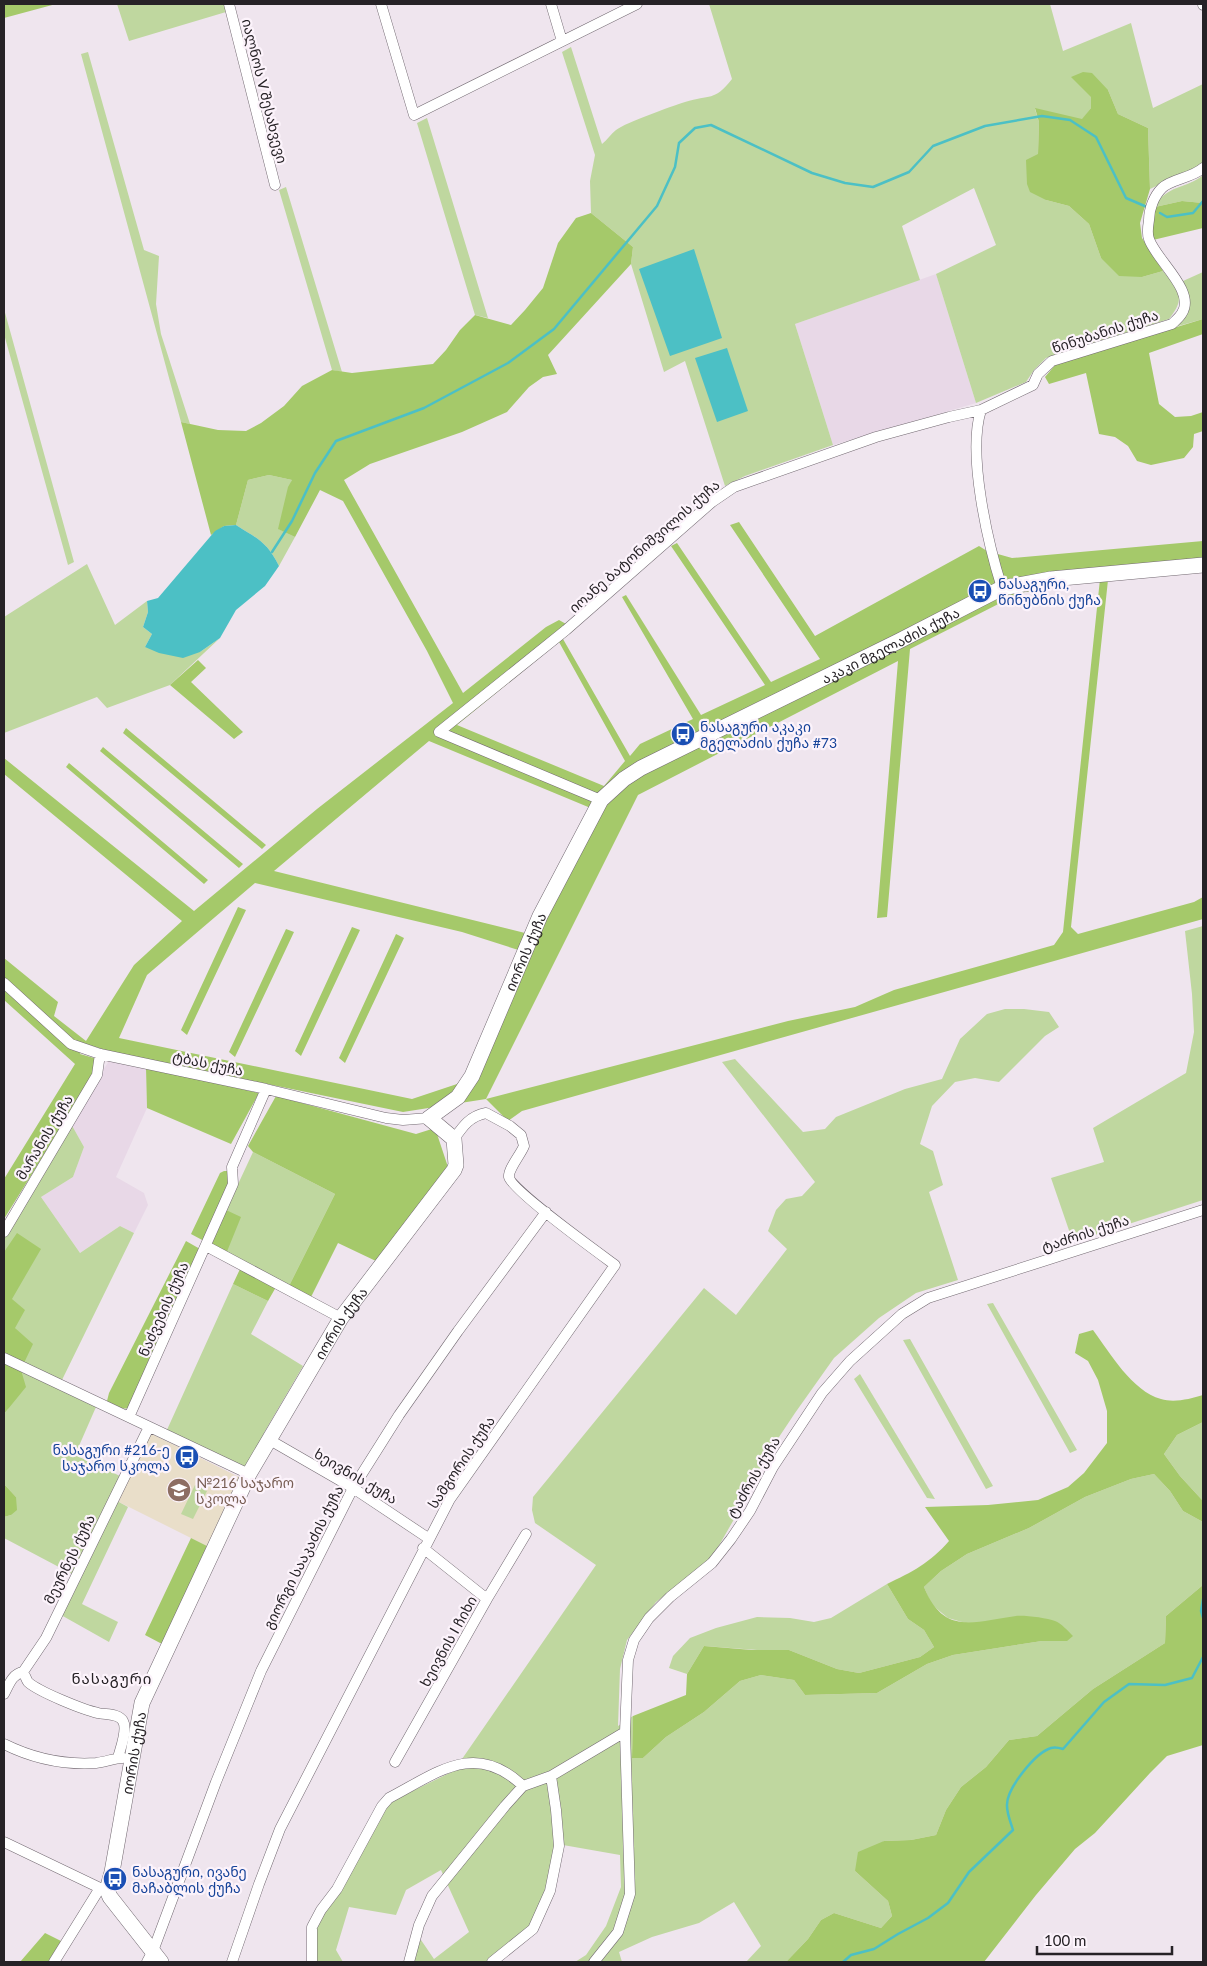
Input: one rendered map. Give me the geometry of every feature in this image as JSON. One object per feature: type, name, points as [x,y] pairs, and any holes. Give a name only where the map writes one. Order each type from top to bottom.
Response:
[{"type":"street","name":"იალნოს V შესახვევი","points":[[229,4],[275,185]]},
{"type":"street","points":[[381,4],[414,116],[638,4]]},
{"type":"street","points":[[551,4],[562,41]]},
{"type":"street","name":"წინუბანის ქუჩა","points":[[981,410],[1033,385],[1038,374],[1052,361],[1172,324],[1184,312],[1185,295],[1178,281],[1155,252],[1148,237],[1149,216],[1154,200],[1163,187],[1198,173],[1203,168]]},
{"type":"street","points":[[981,410],[978,420],[978,464],[992,557],[1002,588]]},
{"type":"street","name":"იოანე ბატონიშვილის ქუჩა","points":[[601,800],[439,732],[566,630],[712,502],[734,487],[876,437],[981,410]]},
{"type":"street","name":"აკაკი მგელაძის ქუჩა","points":[[601,800],[624,779],[641,768],[1002,588],[1051,579],[1203,564]]},
{"type":"street","name":"იორის ქუჩა","points":[[429,1118],[458,1097],[472,1076],[540,916],[601,800]]},
{"type":"street","name":"ტბას ქუჩა","points":[[4,983],[71,1044],[100,1054],[266,1089],[386,1118],[403,1120],[429,1118]]},
{"type":"street","name":"მარანის ქუჩა","points":[[4,1232],[97,1076],[100,1054]]},
{"type":"street","name":"ნაძვების ქუჩა","points":[[129,1417],[233,1184],[232,1167],[266,1089]]},
{"type":"street","name":"სამგორის ქუჩა","points":[[232,1962],[280,1828],[428,1538],[450,1499],[615,1265],[512,1184],[508,1177],[510,1168],[518,1159],[524,1146],[521,1135],[510,1126],[486,1113],[476,1115],[466,1122],[454,1139]]},
{"type":"street","points":[[429,1118],[454,1139]]},
{"type":"street","name":"იორის ქუჩა","points":[[104,1889],[125,1758],[142,1703],[249,1474],[268,1439],[341,1318],[451,1175],[456,1165],[454,1139]]},
{"type":"street","name":"ტაძრის ქუჩა","points":[[594,1962],[618,1932],[630,1894],[625,1732],[628,1660],[634,1640],[649,1618],[670,1597],[712,1563],[731,1539],[750,1510],[773,1467],[822,1393],[850,1362],[902,1314],[928,1298],[1203,1210]]},
{"type":"street","name":"გიორგი სააკაძის ქუჩა","points":[[154,1959],[216,1782],[261,1671],[353,1488],[404,1407],[546,1212]]},
{"type":"street","points":[[206,1246],[341,1318]]},
{"type":"street","points":[[4,1358],[249,1474]]},
{"type":"street","name":"მეურნეს ქუჩა","points":[[4,1694],[12,1678],[18,1673],[23,1672],[46,1638],[149,1427]]},
{"type":"street","name":"ხეივნის ქუჩა","points":[[268,1439],[353,1488],[428,1538]]},
{"type":"street","name":"ხეივნის I ჩიხი","points":[[395,1762],[526,1534]]},
{"type":"street","points":[[423,1548],[487,1599]]},
{"type":"street","points":[[4,1744],[33,1756],[50,1760],[93,1763],[125,1758],[124,1730],[122,1720],[118,1716],[98,1714],[38,1689],[27,1681],[23,1672]]},
{"type":"street","points":[[409,1962],[419,1925],[432,1896],[523,1786],[551,1776],[625,1732]]},
{"type":"street","points":[[312,1962],[312,1927],[321,1910],[337,1889],[382,1806],[390,1798],[449,1767],[461,1763],[479,1763],[502,1770],[515,1778],[523,1786]]},
{"type":"street","points":[[492,1962],[534,1929],[550,1891],[559,1846],[551,1776]]},
{"type":"street","points":[[4,1842],[104,1889],[154,1959]]},
{"type":"street","points":[[54,1962],[104,1889]]},
{"type":"shaded area","points":[[936,274],[976,403],[833,445],[795,324]]},
{"type":"shaded area","points":[[109,1061],[146,1068],[147,1108],[116,1177],[144,1193],[148,1205],[134,1233],[120,1226],[80,1253],[41,1197],[73,1177],[84,1147],[70,1122]]},
{"type":"shaded area","name":"№216 საჯარო სკოლა","points":[[150,1433],[241,1478],[207,1546],[117,1501]]},
{"type":"green space","points":[[4,4],[56,4],[4,18]]},
{"type":"green space","points":[[117,4],[224,4],[226,12],[129,41]]},
{"type":"green space","points":[[709,4],[1050,4],[1063,51],[1131,23],[1153,108],[1203,84],[1203,164],[1150,189],[1148,128],[1118,114],[1108,90],[1091,97],[1091,108],[1082,120],[1035,109],[1039,122],[1038,154],[1046,200],[1069,206],[1089,224],[1101,258],[1142,277],[1163,271],[1173,283],[1178,294],[1178,305],[1175,311],[1169,319],[1046,358],[1034,370],[1026,382],[976,403],[936,274],[996,245],[974,188],[902,226],[920,280],[795,324],[833,445],[745,476],[725,486],[685,361],[664,372],[631,264],[633,247],[591,213],[590,181],[595,155],[562,52],[571,47],[602,144],[622,127],[649,115],[678,104],[716,94],[732,79]]},
{"type":"green space","points":[[88,52],[144,250],[159,256],[156,304],[161,334],[190,424],[181,422],[81,54]]},
{"type":"green space","points":[[1083,72],[1092,73],[1108,90],[1118,114],[1148,128],[1150,189],[1140,223],[1142,238],[1163,271],[1142,277],[1119,276],[1101,258],[1089,224],[1069,206],[1046,200],[1030,192],[1027,184],[1026,160],[1038,154],[1039,122],[1035,108],[1082,119],[1091,108],[1091,97],[1071,77]]},
{"type":"green space","points":[[427,118],[488,318],[475,315],[417,123]]},
{"type":"green space","points":[[1203,175],[1203,203],[1182,201],[1155,207],[1159,200],[1170,191],[1190,183]]},
{"type":"green space","points":[[286,187],[342,372],[332,370],[279,190]]},
{"type":"green space","points":[[1182,201],[1203,203],[1203,228],[1153,240],[1151,222],[1155,207]]},
{"type":"green space","points":[[591,213],[633,247],[631,264],[548,355],[557,374],[543,377],[529,387],[507,412],[462,432],[370,464],[344,480],[463,693],[546,627],[559,620],[575,629],[563,639],[630,756],[640,744],[693,719],[622,597],[626,595],[701,715],[765,685],[671,546],[677,543],[771,682],[820,659],[730,525],[739,522],[815,636],[979,546],[987,551],[1012,558],[1203,541],[1203,572],[1108,580],[1071,927],[1078,934],[1194,902],[1203,897],[1203,919],[522,1111],[508,1121],[486,1099],[403,1112],[116,1053],[85,1044],[80,1054],[94,1058],[96,1071],[4,1219],[4,1179],[75,1064],[4,1000],[4,958],[58,1002],[54,1016],[86,1041],[134,965],[182,921],[4,774],[4,758],[194,911],[317,809],[453,703],[427,651],[343,501],[320,490],[295,537],[278,529],[288,487],[292,480],[269,475],[248,480],[236,525],[224,526],[211,535],[181,422],[218,430],[246,431],[261,423],[284,406],[302,386],[332,370],[352,373],[433,364],[460,330],[475,315],[511,325],[543,288],[558,243],[576,218]],"holes":[[[1100,579],[1063,932],[1054,945],[894,990],[855,1007],[788,1021],[486,1099],[638,795],[898,661],[877,918],[887,917],[910,649],[1020,593]],[[559,642],[625,761],[604,786],[457,725]],[[429,741],[593,809],[537,936],[274,871]],[[255,883],[462,932],[531,954],[482,1059],[457,1084],[412,1099],[119,1038],[147,975]]]},
{"type":"green space","points":[[1203,272],[1203,319],[1175,327],[1185,316],[1189,306],[1188,294],[1183,281]]},
{"type":"green space","points":[[4,309],[74,562],[68,565],[4,334]]},
{"type":"green space","points":[[1203,319],[1203,334],[1149,353],[1159,404],[1175,417],[1191,416],[1203,412],[1203,431],[1194,434],[1193,447],[1184,458],[1151,465],[1137,461],[1128,446],[1115,437],[1099,434],[1086,373],[1049,384],[1045,377],[1056,364]]},
{"type":"green space","points":[[269,475],[292,480],[279,529],[295,537],[279,566],[266,546],[236,525],[248,480]]},
{"type":"green space","points":[[87,564],[115,625],[147,601],[148,612],[143,627],[152,634],[145,647],[200,652],[220,638],[170,685],[107,708],[97,697],[4,733],[4,617]]},
{"type":"green space","points":[[198,660],[206,668],[191,682],[243,732],[234,739],[170,685]]},
{"type":"green space","points":[[126,728],[266,845],[262,849],[123,733]]},
{"type":"green space","points":[[103,747],[243,864],[239,868],[100,751]]},
{"type":"green space","points":[[69,763],[208,880],[204,884],[66,767]]},
{"type":"green space","points":[[238,907],[246,910],[187,1035],[181,1030]]},
{"type":"green space","points":[[1203,926],[1203,1200],[1073,1242],[1051,1178],[1104,1162],[1093,1128],[1186,1073],[1194,1032],[1185,931]]},
{"type":"green space","points":[[352,927],[360,930],[301,1056],[295,1051]]},
{"type":"green space","points":[[286,929],[294,932],[235,1057],[229,1052]]},
{"type":"green space","points":[[396,934],[404,938],[345,1063],[339,1058]]},
{"type":"green space","points":[[1005,1009],[1049,1012],[1059,1027],[1045,1036],[999,1082],[975,1078],[955,1082],[932,1106],[920,1144],[933,1151],[943,1185],[929,1192],[958,1280],[916,1293],[879,1318],[834,1358],[765,1458],[749,1493],[717,1549],[704,1565],[656,1602],[627,1640],[620,1669],[618,1726],[633,1716],[632,1758],[643,1758],[666,1737],[704,1712],[740,1681],[761,1675],[794,1680],[805,1695],[877,1693],[927,1664],[953,1655],[1042,1641],[1067,1641],[986,1622],[969,1624],[948,1618],[931,1604],[924,1587],[941,1571],[967,1554],[1029,1528],[1085,1497],[1131,1479],[1154,1474],[1170,1491],[1183,1511],[1203,1522],[1203,1585],[1166,1616],[1165,1643],[1093,1689],[1037,1736],[1009,1740],[986,1767],[961,1787],[946,1810],[936,1835],[911,1840],[884,1841],[855,1871],[888,1901],[892,1916],[881,1928],[834,1913],[821,1920],[808,1939],[786,1962],[746,1962],[761,1946],[734,1902],[699,1923],[652,1937],[619,1952],[622,1962],[575,1962],[586,1955],[606,1926],[621,1887],[620,1855],[563,1845],[538,1930],[498,1962],[414,1962],[418,1943],[421,1940],[434,1959],[469,1932],[441,1870],[406,1890],[396,1915],[349,1907],[336,1950],[343,1962],[317,1962],[314,1939],[317,1922],[385,1808],[394,1800],[466,1765],[462,1759],[596,1565],[535,1523],[532,1510],[533,1497],[704,1288],[736,1315],[787,1249],[768,1231],[776,1210],[786,1199],[802,1196],[815,1182],[722,1062],[735,1059],[803,1132],[825,1129],[836,1117],[905,1089],[942,1079],[960,1039],[987,1014]]},
{"type":"green space","points":[[146,1068],[259,1093],[231,1144],[147,1108]]},
{"type":"green space","points":[[276,1096],[416,1134],[435,1128],[449,1170],[378,1262],[338,1243],[311,1297],[289,1286],[335,1194],[253,1152],[248,1146]]},
{"type":"green space","points":[[70,1122],[84,1147],[73,1177],[41,1197],[80,1253],[120,1226],[134,1233],[61,1382],[24,1363],[15,1328],[5,1249],[4,1252],[4,1238]]},
{"type":"green space","points":[[253,1152],[335,1194],[289,1286],[226,1254],[226,1210]]},
{"type":"green space","points":[[228,1171],[230,1183],[204,1241],[191,1234],[220,1173]]},
{"type":"green space","points":[[226,1210],[241,1217],[226,1254],[210,1248]]},
{"type":"green space","points":[[17,1233],[41,1249],[12,1299],[25,1310],[15,1328],[33,1344],[24,1363],[4,1353],[4,1252]]},
{"type":"green space","points":[[186,1241],[200,1249],[128,1408],[117,1407],[107,1401],[109,1393]]},
{"type":"green space","points":[[240,1269],[276,1287],[268,1301],[233,1284]]},
{"type":"green space","points":[[233,1284],[268,1301],[251,1334],[303,1366],[265,1431],[248,1469],[166,1432]]},
{"type":"green space","points":[[993,1303],[1077,1450],[1070,1453],[987,1304]]},
{"type":"green space","points":[[1093,1330],[1131,1380],[1150,1395],[1161,1399],[1177,1401],[1203,1395],[1203,1422],[1177,1435],[1164,1454],[1180,1476],[1203,1501],[1203,1522],[1183,1511],[1170,1491],[1154,1474],[1131,1479],[1085,1497],[1029,1528],[967,1554],[941,1571],[924,1587],[932,1603],[941,1613],[951,1619],[962,1622],[975,1622],[1030,1616],[1047,1619],[1060,1623],[1073,1636],[1067,1641],[1042,1641],[953,1655],[927,1664],[877,1693],[805,1695],[794,1680],[761,1675],[740,1681],[704,1712],[666,1737],[643,1758],[632,1758],[633,1716],[686,1695],[687,1674],[704,1646],[752,1650],[789,1650],[837,1669],[859,1673],[920,1657],[934,1647],[924,1630],[908,1619],[887,1584],[920,1566],[949,1541],[925,1507],[988,1505],[1038,1500],[1068,1487],[1084,1473],[1107,1443],[1107,1411],[1098,1380],[1088,1361],[1075,1353],[1079,1334]]},
{"type":"green space","points":[[910,1339],[993,1486],[986,1489],[903,1340]]},
{"type":"green space","points":[[4,1362],[21,1370],[26,1387],[4,1414]]},
{"type":"green space","points":[[21,1370],[96,1407],[75,1455],[120,1476],[74,1575],[4,1538],[4,1517],[11,1515],[16,1497],[4,1484],[4,1414],[8,1409]]},
{"type":"green space","points":[[860,1374],[935,1499],[927,1498],[854,1379]]},
{"type":"green space","points":[[1203,1422],[1203,1501],[1180,1476],[1164,1454],[1177,1435]]},
{"type":"green space","points":[[4,1484],[16,1497],[17,1510],[11,1515],[4,1517]]},
{"type":"green space","points":[[195,1485],[207,1491],[193,1519],[181,1514]]},
{"type":"green space","points":[[117,1501],[128,1507],[82,1604],[118,1622],[109,1642],[61,1615]]},
{"type":"green space","points":[[191,1538],[207,1546],[162,1644],[145,1635]]},
{"type":"green space","points":[[887,1584],[908,1619],[924,1630],[934,1647],[920,1657],[859,1673],[837,1669],[789,1650],[757,1650],[704,1646],[687,1674],[669,1668],[673,1656],[690,1638],[716,1628],[757,1617],[790,1618],[814,1622],[831,1618]]},
{"type":"green space","points":[[1203,1585],[1203,1745],[1167,1756],[1095,1833],[1075,1849],[1036,1895],[984,1962],[786,1962],[808,1939],[821,1920],[834,1913],[881,1928],[892,1916],[888,1901],[855,1871],[858,1852],[884,1841],[911,1840],[936,1835],[946,1810],[961,1787],[986,1767],[1009,1740],[1037,1736],[1093,1689],[1165,1643],[1166,1616]]},
{"type":"green space","points":[[45,1933],[61,1941],[48,1962],[20,1962]]},
{"type":"water","points":[[694,249],[722,338],[670,356],[639,269]]},
{"type":"water","points":[[727,348],[748,411],[717,422],[695,358]]},
{"type":"water","points":[[236,525],[266,546],[279,566],[265,586],[236,610],[220,638],[200,652],[183,658],[159,653],[145,647],[152,634],[143,627],[148,612],[147,601],[158,598],[215,531],[224,526]]},
{"type":"waterway","points":[[272,552],[292,521],[315,473],[336,441],[424,408],[508,363],[554,329],[657,206],[675,167],[679,143],[695,128],[711,125],[812,173],[845,183],[873,187],[909,172],[933,146],[985,126],[1042,116],[1070,120],[1096,137],[1126,198],[1147,207]]},
{"type":"waterway","points":[[1160,213],[1167,217],[1193,213],[1203,201]]},
{"type":"waterway","points":[[1203,1599],[1201,1611],[1203,1618]]},
{"type":"waterway","points":[[843,1962],[851,1955],[874,1949],[928,1918],[948,1903],[969,1872],[1013,1830],[1007,1806],[1011,1790],[1030,1764],[1044,1751],[1051,1748],[1063,1749],[1104,1702],[1129,1684],[1165,1685],[1192,1678],[1203,1657]]},
{"type":"place","name":"ნასაგური, წინუბნის ქუჩა","points":[[980,591]]},
{"type":"place","name":"ნასაგური აკაკი მგელაძის ქუჩა #73","points":[[683,734]]},
{"type":"place","name":"ნასაგური #216-ე საჯარო სკოლა","points":[[187,1457]]},
{"type":"place","name":"№216 საჯარო სკოლა","points":[[179,1490]]},
{"type":"place","name":"ნასაგური, ივანე მაჩაბლის ქუჩა","points":[[115,1879]]},
{"type":"district","name":"ნასაგური","points":[[112,1678]]}]
